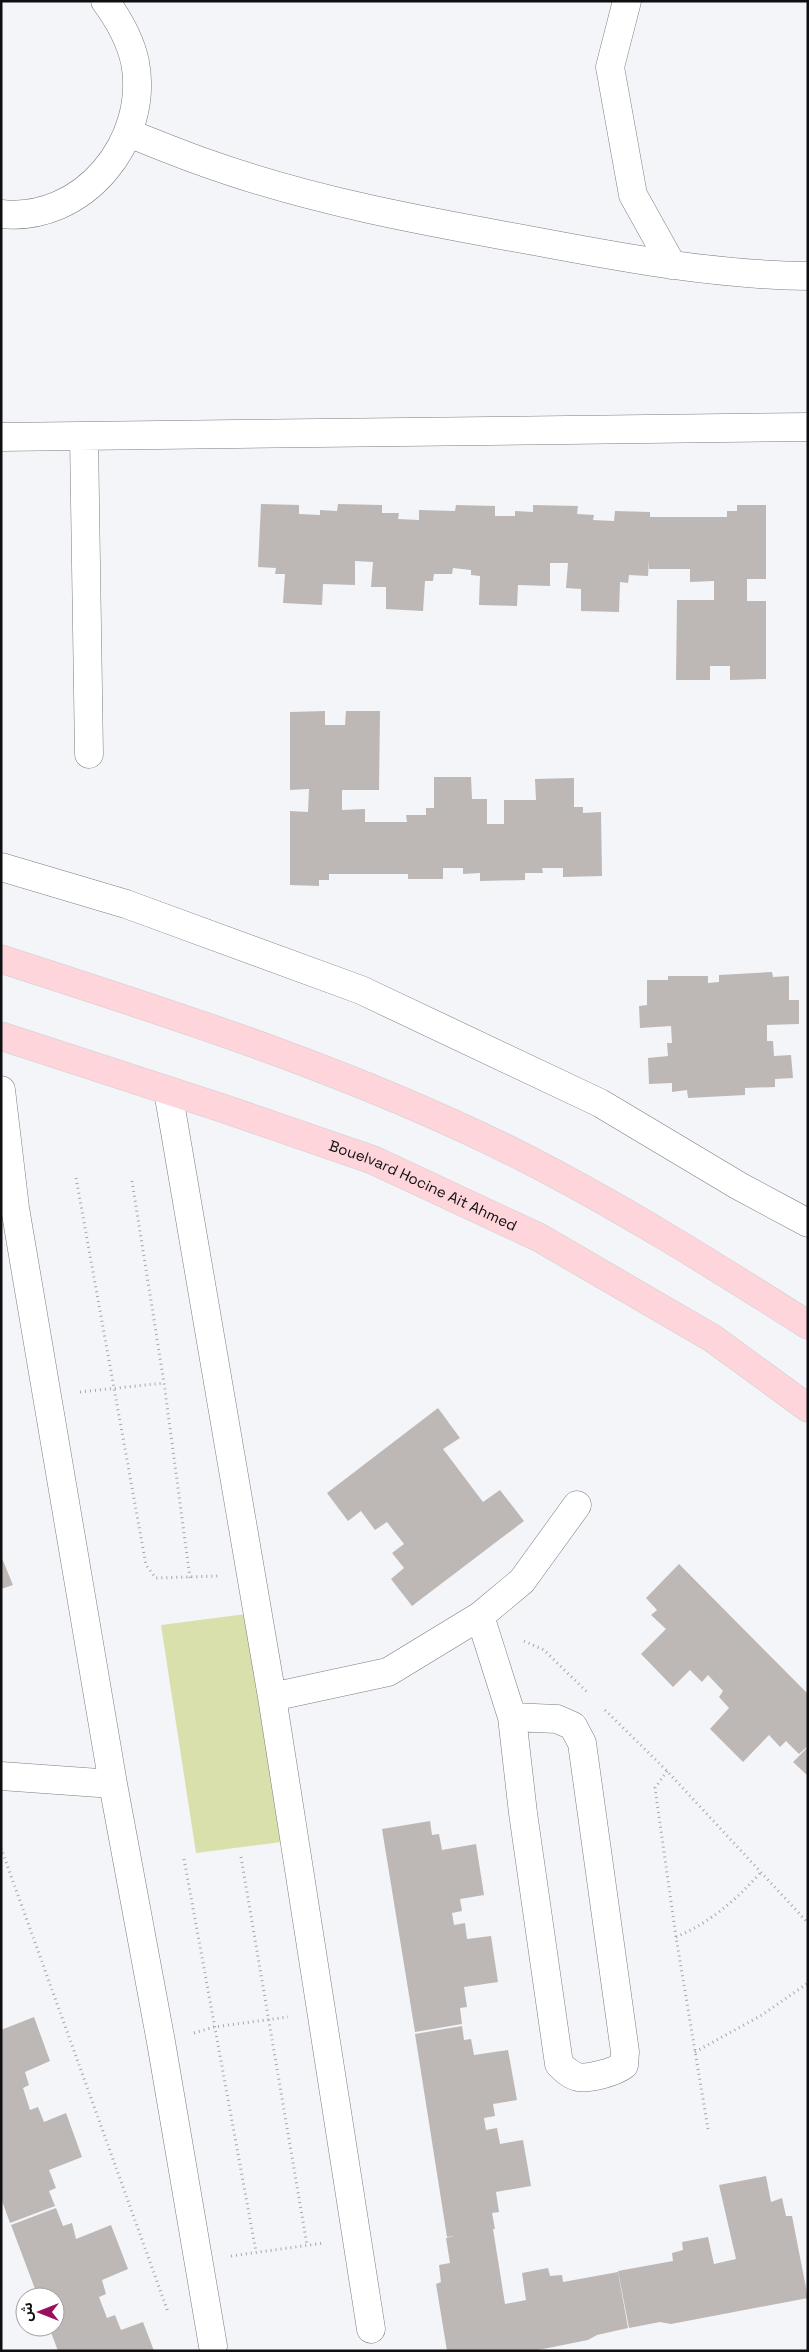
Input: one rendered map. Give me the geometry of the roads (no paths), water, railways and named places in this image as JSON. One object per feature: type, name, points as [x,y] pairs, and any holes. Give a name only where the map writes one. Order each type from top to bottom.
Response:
[{"type":"main road","points":[[1,959],[157,1009],[363,1084],[523,1157],[692,1251],[808,1325]]},
{"type":"main road","name":"Bouelvard Hocine Ait Ahmed","points":[[1,1036],[373,1160],[540,1238],[712,1338],[808,1408]]},
{"type":"street","points":[[1,214],[33,213],[58,206],[81,193],[100,176],[117,156],[128,133],[135,110],[137,87],[135,63],[125,33],[105,1]]},
{"type":"street","points":[[626,1],[610,67],[633,195],[672,265]]},
{"type":"street","points":[[128,133],[206,163],[346,204],[472,230],[672,265],[732,272],[808,276]]},
{"type":"street","points":[[1,437],[808,427]]},
{"type":"street","points":[[84,437],[89,754]]},
{"type":"street","points":[[1,867],[126,904],[361,990],[600,1103],[739,1186],[808,1223],[808,1218]]},
{"type":"street","points":[[1,1090],[8,1205],[47,1396],[113,1784],[161,2042],[212,2346]]},
{"type":"street","points":[[168,1091],[272,1697],[371,2330]]},
{"type":"street","points":[[272,1697],[388,1672],[480,1616],[522,1581],[577,1505]]},
{"type":"street","points":[[480,1616],[512,1716],[523,1813],[559,2064],[567,2073],[580,2077],[616,2071],[624,2065],[625,2052],[582,1743],[573,1726],[557,1719],[512,1716]]},
{"type":"street","points":[[1,1776],[113,1784]]}]
